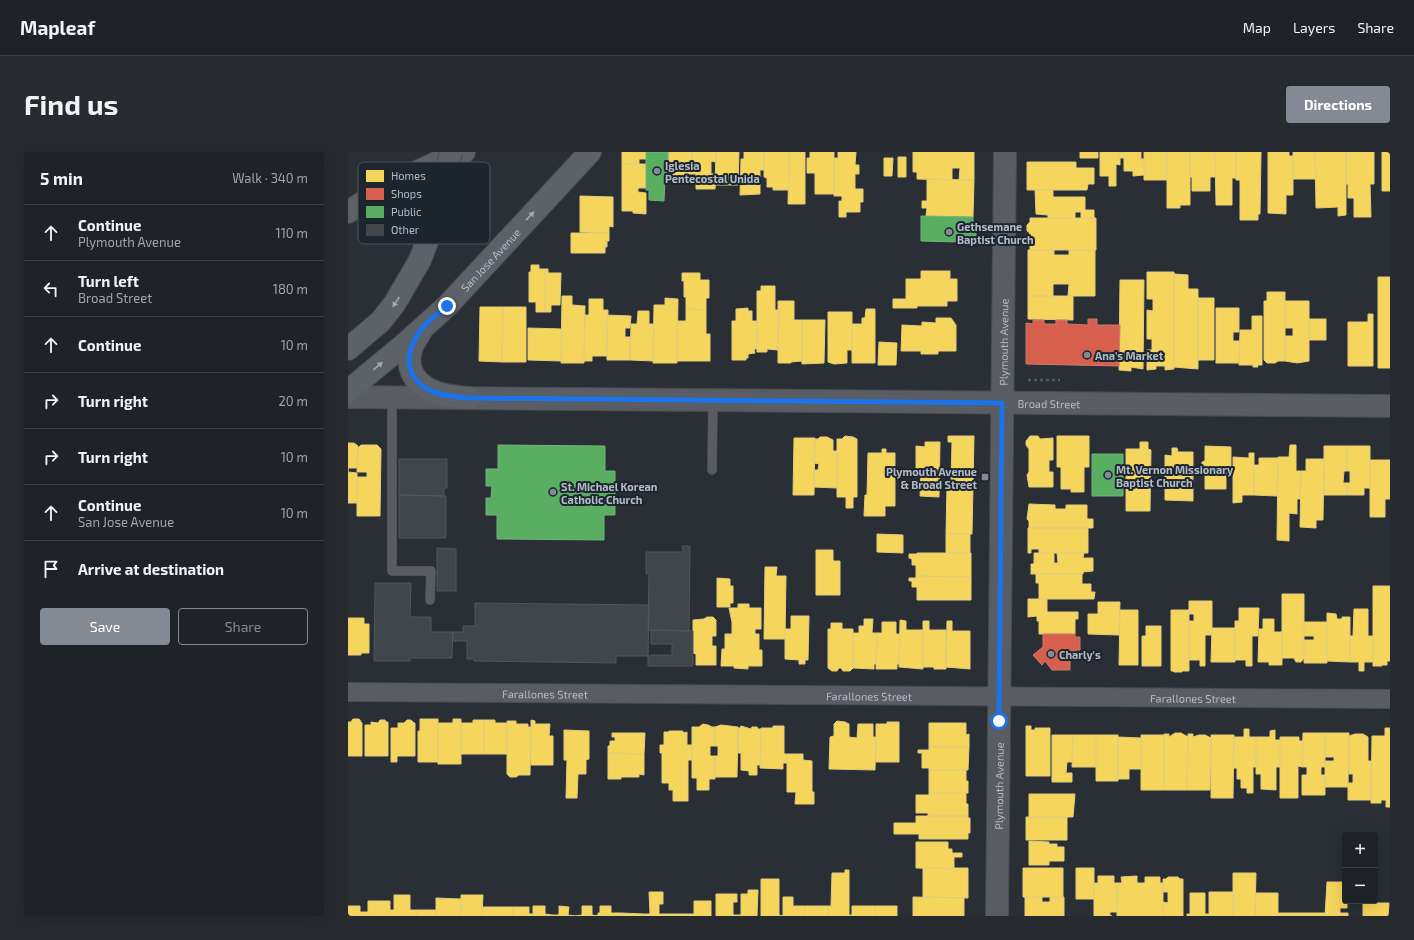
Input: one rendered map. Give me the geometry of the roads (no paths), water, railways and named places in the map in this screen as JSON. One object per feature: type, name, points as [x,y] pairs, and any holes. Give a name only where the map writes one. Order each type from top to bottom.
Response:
[{"type":"highway","points":[[442,162],[464,152]]},
{"type":"highway","points":[[348,212],[358,206]]},
{"type":"main road","points":[[449,162],[451,152]]},
{"type":"main road","name":"San Jose Avenue","points":[[348,391],[407,342],[447,306],[590,152]]},
{"type":"main road","points":[[348,366],[406,287],[420,260],[426,244]]},
{"type":"main road","points":[[348,350],[381,321]]},
{"type":"main road","points":[[425,326],[415,339],[411,350],[409,360],[410,371],[416,380],[424,387],[437,393],[469,398]]},
{"type":"street","name":"Plymouth Avenue","points":[[997,916],[1004,152]]},
{"type":"street","name":"Broad Street","points":[[348,397],[1390,406]]},
{"type":"street","name":"Farallones Street","points":[[348,692],[999,695],[1390,699]]},
{"type":"lane","points":[[392,397],[392,571],[431,571],[430,600]]},
{"type":"lane","points":[[712,470],[713,400]]},
{"type":"tram line","points":[[348,392],[1390,400]]},
{"type":"tram line","points":[[348,402],[1390,411]]},
{"type":"place","name":"Iglesia Pentecostal Unida","points":[[657,171]]},
{"type":"place","name":"Gethsemane Baptist Church","points":[[949,232]]},
{"type":"place","name":"Ana's Market","points":[[1087,355]]},
{"type":"place","name":"Mt. Vernon Missionary Baptist Church","points":[[1108,475]]},
{"type":"place","name":"Plymouth Avenue & Broad Street","points":[[985,477]]},
{"type":"place","name":"St. Michael Korean Catholic Church","points":[[553,492]]},
{"type":"place","name":"Charly's","points":[[1051,654]]}]
